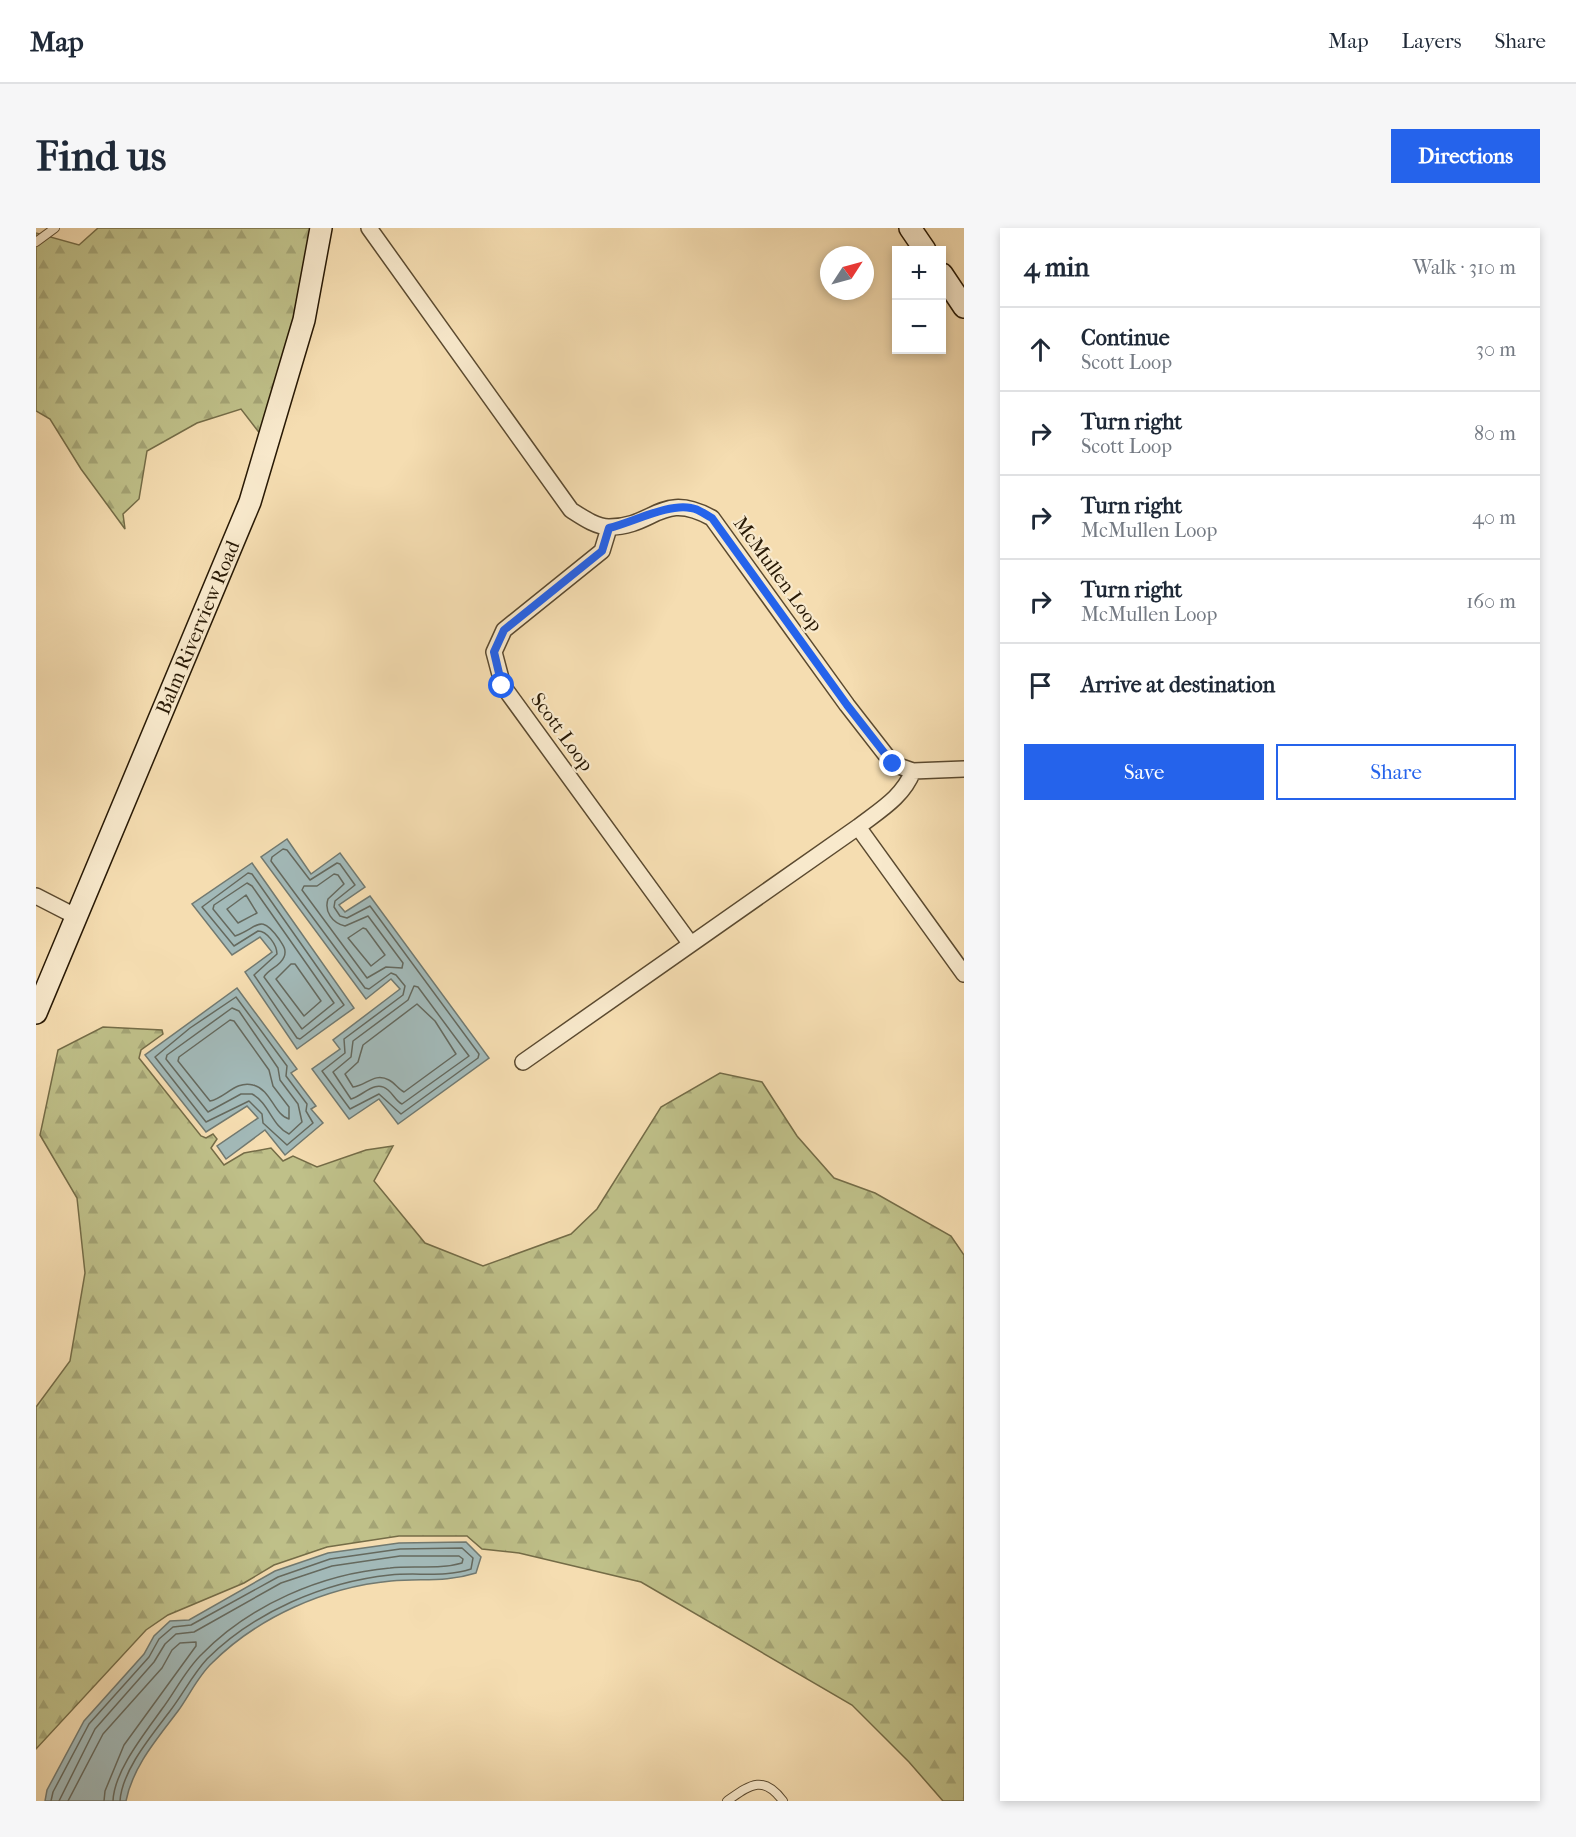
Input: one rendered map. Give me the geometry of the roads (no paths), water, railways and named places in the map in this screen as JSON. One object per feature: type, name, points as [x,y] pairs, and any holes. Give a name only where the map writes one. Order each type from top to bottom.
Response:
[{"type":"main road","name":"Balm Riverview Road","points":[[36,1013],[250,502],[304,320],[321,228]]},
{"type":"main road","points":[[910,228],[923,246]]},
{"type":"main road","points":[[946,280],[964,307]]},
{"type":"street","points":[[369,228],[571,510],[589,522],[609,528]]},
{"type":"street","name":"McMullen Loop","points":[[609,528],[633,522],[674,506],[693,508],[712,518],[853,714],[893,764],[913,771]]},
{"type":"street","name":"Scott Loop","points":[[609,528],[602,551],[504,630],[494,652],[502,686],[690,943]]},
{"type":"street","points":[[523,1062],[858,827],[900,794],[913,771],[964,769]]},
{"type":"street","points":[[858,827],[964,974]]},
{"type":"street","points":[[36,896],[76,917]]},
{"type":"lane","points":[[36,242],[56,228]]},
{"type":"lane","points":[[727,1801],[749,1785],[762,1784],[774,1789],[783,1801]]},
{"type":"water","points":[[287,839],[311,874],[340,853],[365,887],[339,905],[345,912],[370,896],[489,1058],[398,1124],[379,1099],[349,1119],[312,1069],[340,1049],[333,1040],[400,989],[391,979],[366,999],[261,857]]},
{"type":"water","points":[[252,863],[354,1008],[297,1049],[245,972],[272,952],[260,937],[232,955],[192,904]]},
{"type":"water","points":[[237,988],[297,1069],[291,1073],[316,1106],[311,1109],[323,1123],[285,1155],[265,1130],[226,1159],[217,1146],[258,1118],[247,1106],[206,1132],[145,1055]]},
{"type":"water","points":[[466,1542],[481,1557],[476,1573],[443,1579],[367,1584],[318,1597],[272,1618],[230,1647],[202,1674],[147,1753],[134,1776],[126,1801],[45,1801],[47,1790],[84,1721],[144,1654],[154,1636],[170,1621],[189,1620],[275,1571],[328,1553],[399,1543]]}]
